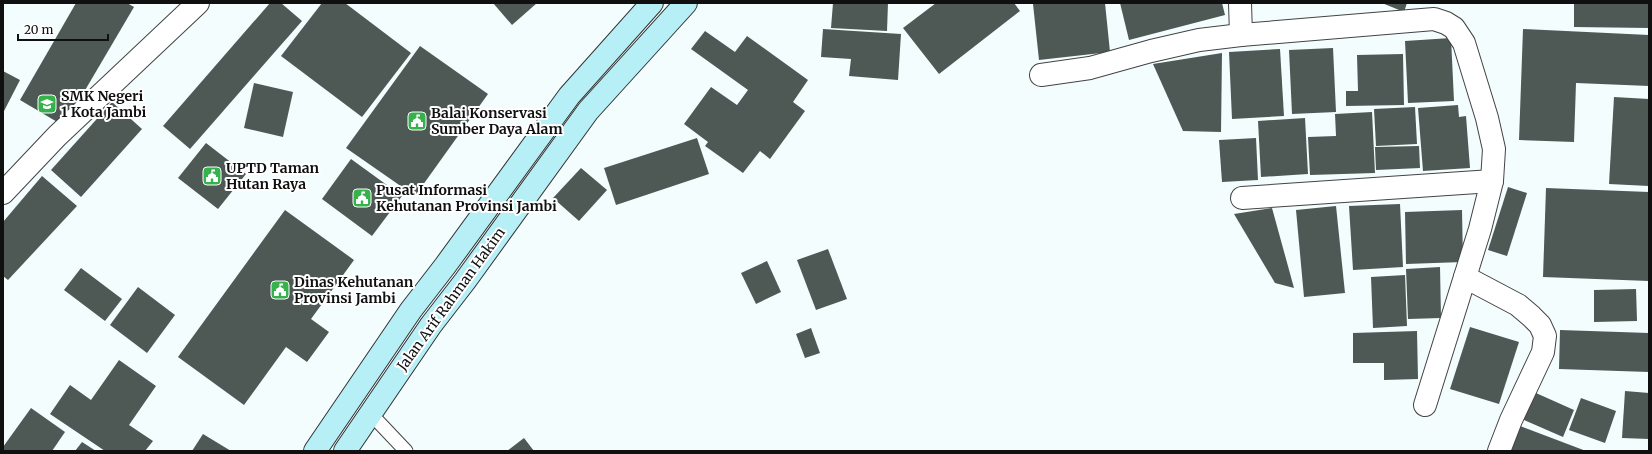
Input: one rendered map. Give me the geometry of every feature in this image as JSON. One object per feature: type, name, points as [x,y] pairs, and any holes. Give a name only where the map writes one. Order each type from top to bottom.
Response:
[{"type":"main road","name":"Jalan Arif Rahman Hakim","points":[[315,451],[411,310],[445,266],[569,96],[652,3]]},
{"type":"main road","name":"Jalan Arif Rahman Hakim","points":[[345,451],[431,325],[465,281],[588,111],[686,3]]},
{"type":"street","points":[[3,193],[57,136],[198,3]]},
{"type":"street","points":[[1240,3],[1241,35]]},
{"type":"street","points":[[1041,75],[1090,68],[1151,51],[1199,40],[1241,35],[1434,19],[1446,23],[1454,28],[1464,43],[1488,118],[1494,149],[1492,182],[1480,229],[1425,405]]},
{"type":"street","points":[[1242,198],[1492,182]]},
{"type":"street","points":[[1465,277],[1518,305],[1540,325],[1545,336],[1543,352],[1511,420],[1499,451]]},
{"type":"lane","points":[[370,413],[406,451]]},
{"type":"building","points":[[76,3],[127,3],[134,7],[64,126],[20,100]]},
{"type":"building","points":[[270,3],[281,3],[302,21],[190,149],[163,126]]},
{"type":"building","points":[[322,3],[345,3],[411,53],[362,117],[281,56]]},
{"type":"building","points":[[493,3],[537,3],[512,25]]},
{"type":"building","points":[[833,3],[888,3],[887,31],[831,28]]},
{"type":"building","points":[[936,3],[1014,3],[1020,11],[939,74],[903,28]]},
{"type":"building","points":[[1105,3],[1110,52],[1039,60],[1033,4]]},
{"type":"building","points":[[1120,3],[1222,3],[1225,15],[1129,40]]},
{"type":"building","points":[[1382,3],[1407,3],[1404,12]]},
{"type":"building","points":[[1574,3],[1649,3],[1649,28],[1574,27]]},
{"type":"building","points":[[823,29],[901,34],[898,80],[849,76],[851,59],[821,57]]},
{"type":"building","points":[[1523,29],[1649,35],[1649,86],[1576,83],[1574,142],[1519,140]]},
{"type":"building","points":[[705,31],[735,52],[747,36],[808,80],[793,102],[805,111],[770,159],[760,151],[743,173],[705,146],[708,142],[684,124],[711,87],[737,105],[748,90],[691,49]]},
{"type":"building","points":[[1451,38],[1454,101],[1408,103],[1405,41]]},
{"type":"building","name":"Balai Konservasi Sumber Daya Alam","points":[[420,46],[488,94],[415,196],[346,148]]},
{"type":"building","points":[[1333,48],[1336,112],[1292,114],[1289,50]]},
{"type":"building","points":[[1280,49],[1284,116],[1232,119],[1229,52]]},
{"type":"building","points":[[1222,53],[1221,132],[1183,131],[1153,64]]},
{"type":"building","points":[[1403,54],[1404,105],[1346,106],[1346,91],[1358,91],[1357,55]]},
{"type":"building","points":[[3,71],[20,80],[3,113]]},
{"type":"building","points":[[254,83],[293,92],[283,137],[244,128]]},
{"type":"building","points":[[1614,97],[1649,99],[1649,186],[1609,184]]},
{"type":"building","points":[[112,102],[142,129],[81,197],[51,170]]},
{"type":"building","points":[[1458,105],[1459,117],[1466,116],[1470,168],[1423,171],[1418,108]]},
{"type":"building","points":[[1415,107],[1417,144],[1376,146],[1374,109]]},
{"type":"building","points":[[1372,112],[1375,173],[1310,175],[1308,137],[1336,136],[1335,114]]},
{"type":"building","points":[[1305,118],[1308,174],[1261,177],[1258,121]]},
{"type":"building","points":[[697,138],[709,174],[616,205],[604,168]]},
{"type":"building","points":[[1256,138],[1258,180],[1222,182],[1219,140]]},
{"type":"building","name":"UPTD Taman Hutan Raya","points":[[206,143],[246,174],[218,209],[178,178]]},
{"type":"building","points":[[1419,146],[1420,168],[1376,170],[1375,147]]},
{"type":"building","name":"Pusat Informasi Kehutanan Provinsi Jambi","points":[[351,159],[402,196],[372,236],[322,199]]},
{"type":"building","points":[[581,168],[607,190],[579,221],[553,198]]},
{"type":"building","points":[[42,176],[77,206],[8,280],[3,276],[3,222]]},
{"type":"building","points":[[1508,187],[1527,193],[1507,256],[1488,250]]},
{"type":"building","points":[[1546,188],[1649,192],[1649,281],[1543,277]]},
{"type":"building","points":[[1400,204],[1403,267],[1353,270],[1349,206]]},
{"type":"building","points":[[1336,206],[1345,293],[1304,297],[1296,210]]},
{"type":"building","points":[[1272,208],[1294,288],[1275,283],[1234,214]]},
{"type":"building","name":"Dinas Kehutanan Provinsi Jambi","points":[[285,210],[354,260],[311,319],[329,332],[307,362],[286,347],[244,405],[178,357]]},
{"type":"building","points":[[1462,210],[1463,262],[1406,264],[1405,212]]},
{"type":"building","points":[[828,249],[847,299],[816,310],[797,260]]},
{"type":"building","points":[[767,261],[781,292],[756,304],[741,273]]},
{"type":"building","points":[[1440,267],[1441,318],[1408,319],[1406,269]]},
{"type":"building","points":[[81,268],[122,299],[105,321],[64,290]]},
{"type":"building","points":[[1405,275],[1407,326],[1373,328],[1371,277]]},
{"type":"building","points":[[138,287],[175,315],[147,353],[110,325]]},
{"type":"building","points":[[1636,289],[1637,321],[1594,322],[1594,290]]},
{"type":"building","points":[[1470,327],[1519,342],[1499,404],[1450,389]]},
{"type":"building","points":[[811,328],[820,353],[805,358],[796,334]]},
{"type":"building","points":[[1560,330],[1649,333],[1649,372],[1559,369]]},
{"type":"building","points":[[1417,331],[1418,379],[1384,380],[1384,363],[1353,363],[1353,333]]},
{"type":"building","points":[[119,360],[156,386],[129,425],[153,441],[145,451],[105,451],[50,414],[70,385],[91,400]]},
{"type":"building","points":[[1527,389],[1574,410],[1563,437],[1515,416]]},
{"type":"building","points":[[1625,391],[1649,393],[1649,439],[1622,438]]},
{"type":"building","points":[[1581,398],[1616,411],[1605,443],[1569,430]]},
{"type":"building","points":[[31,408],[65,432],[52,451],[3,451],[3,447]]},
{"type":"building","points":[[1520,426],[1586,451],[1511,450]]},
{"type":"building","points":[[203,434],[231,451],[192,451]]},
{"type":"building","points":[[524,438],[534,451],[507,451]]},
{"type":"building","points":[[82,442],[96,451],[75,451]]},
{"type":"place","name":"SMK Negeri 1 Kota Jambi","points":[[47,104]]},
{"type":"place","name":"Balai Konservasi Sumber Daya Alam","points":[[417,121]]},
{"type":"place","name":"UPTD Taman Hutan Raya","points":[[212,176]]},
{"type":"place","name":"Pusat Informasi Kehutanan Provinsi Jambi","points":[[362,198]]},
{"type":"place","name":"Dinas Kehutanan Provinsi Jambi","points":[[280,290]]}]
